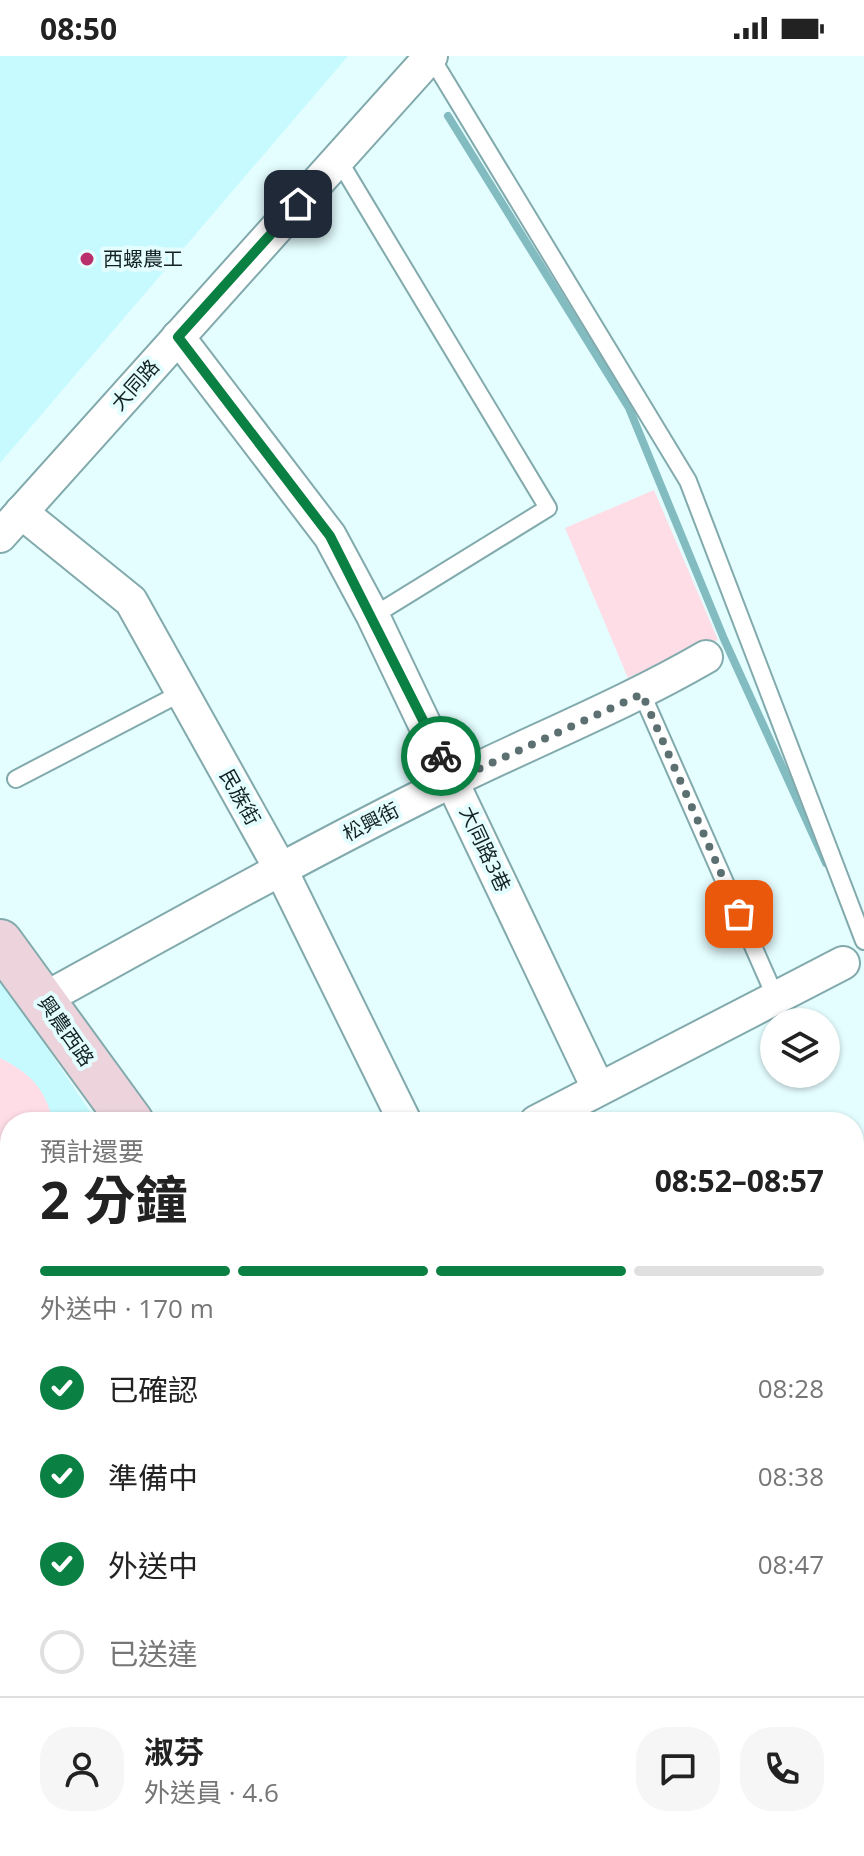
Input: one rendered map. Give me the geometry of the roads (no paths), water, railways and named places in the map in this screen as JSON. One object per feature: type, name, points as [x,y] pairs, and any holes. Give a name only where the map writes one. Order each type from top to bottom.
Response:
[{"type":"main road","name":"興農西路","points":[[0,942],[124,1112]]},
{"type":"street","name":"大同路","points":[[0,536],[431,56]]},
{"type":"street","name":"大同路3巷","points":[[178,337],[330,536],[373,616],[598,1088]]},
{"type":"street","name":"民族街","points":[[21,512],[131,601],[280,868],[400,1112]]},
{"type":"street","name":"松興街","points":[[44,999],[280,868],[452,781],[642,694],[706,657]]},
{"type":"street","points":[[554,1112],[854,952]]},
{"type":"lane","points":[[431,56],[688,481],[854,952]]},
{"type":"lane","points":[[338,159],[548,508],[373,616]]},
{"type":"lane","points":[[16,779],[181,693]]},
{"type":"lane","points":[[642,694],[775,996]]},
{"type":"waterway","points":[[448,116],[629,408],[724,639],[826,863]]},
{"type":"place","name":"西螺農工","points":[[87,259]]}]
